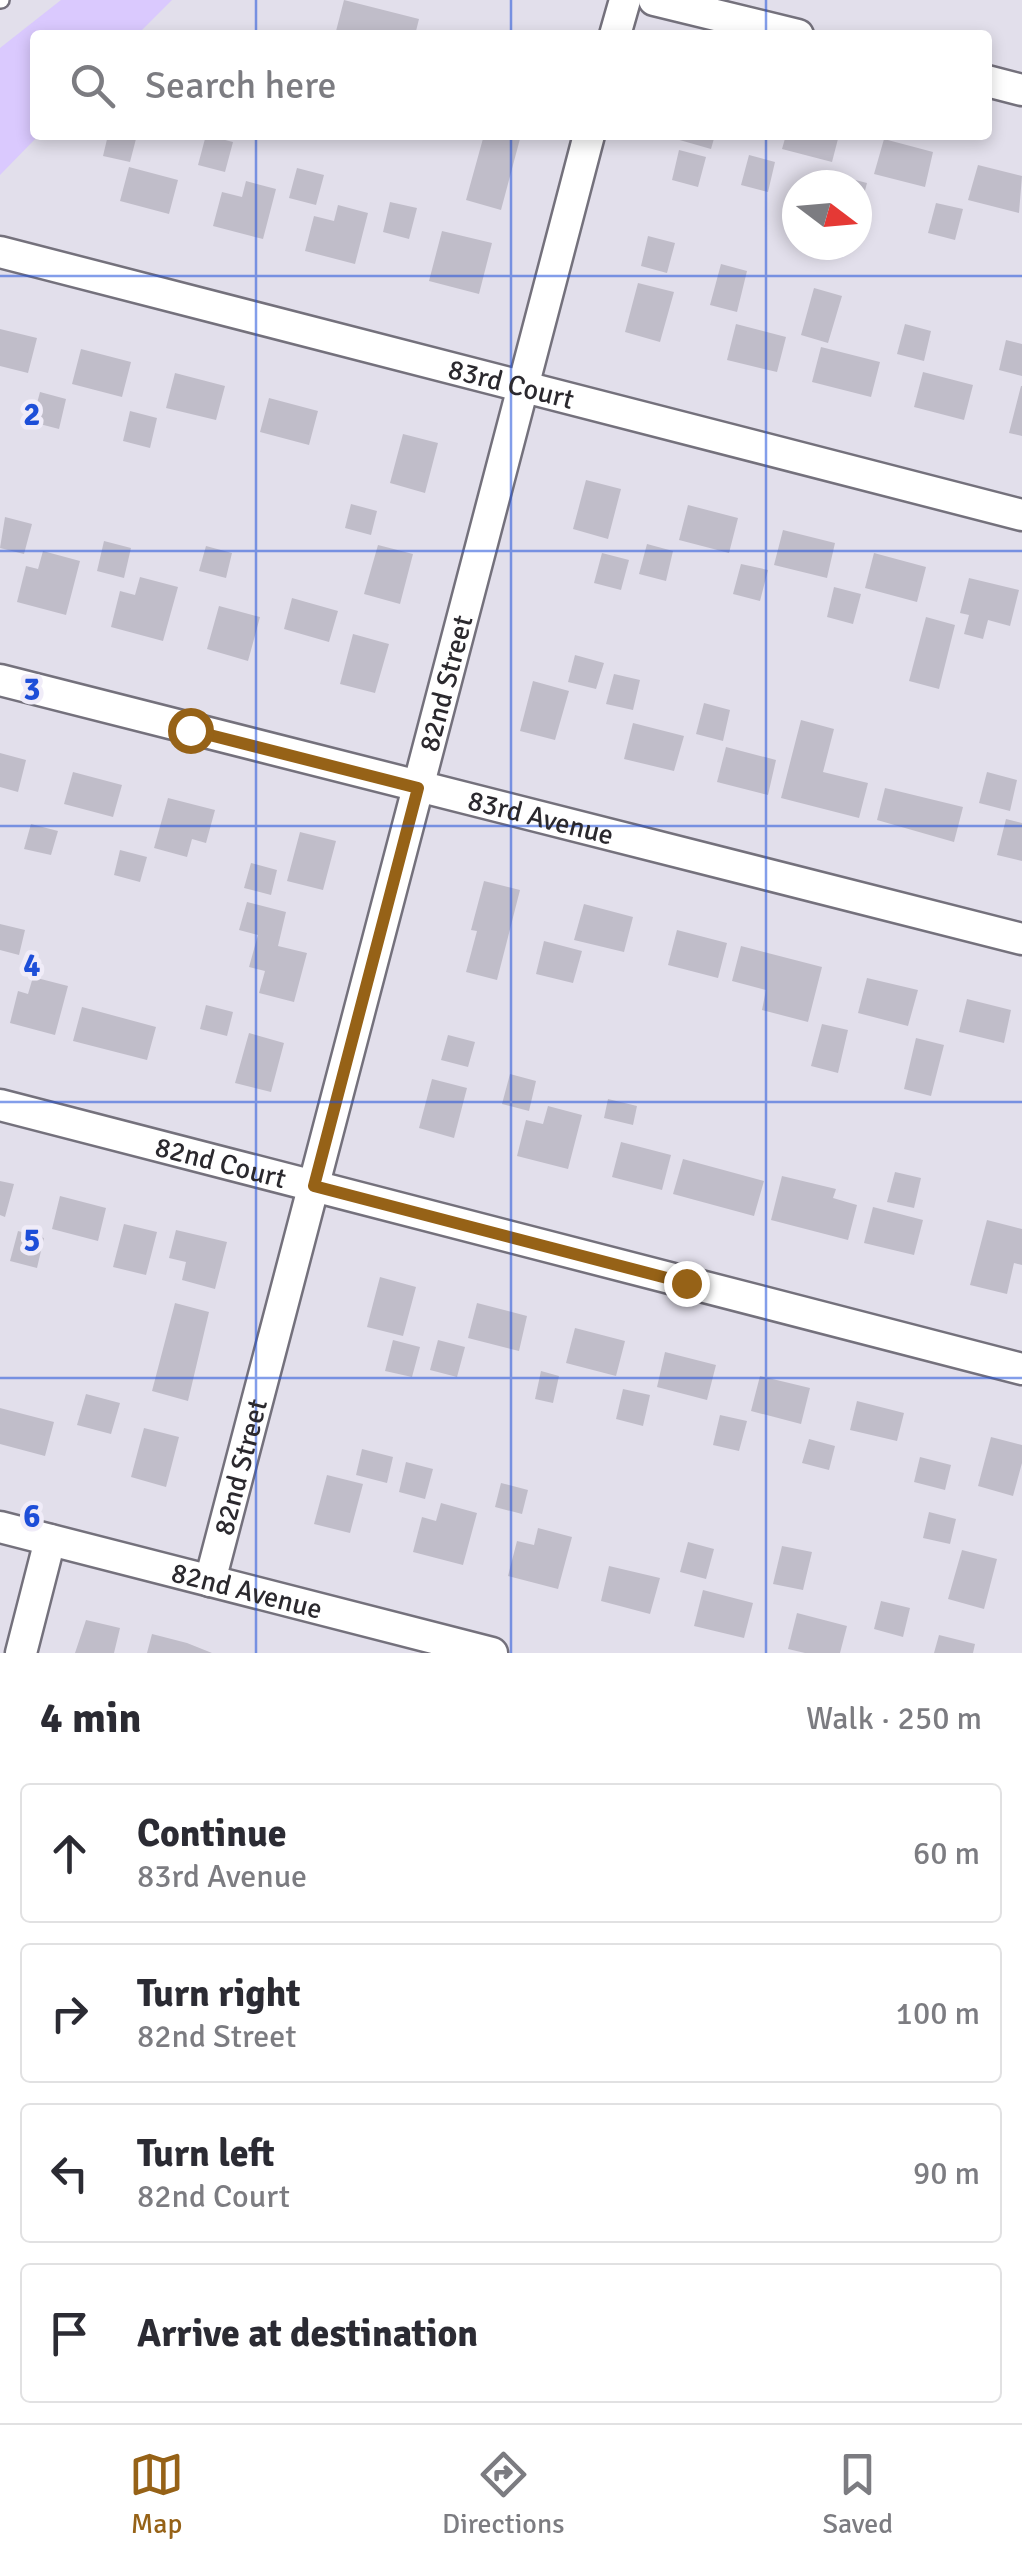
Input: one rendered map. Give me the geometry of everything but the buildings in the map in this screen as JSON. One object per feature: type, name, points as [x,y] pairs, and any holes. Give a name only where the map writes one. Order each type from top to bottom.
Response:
[{"type":"street","points":[[617,30],[624,0]]},
{"type":"street","points":[[654,0],[777,30]]},
{"type":"street","points":[[992,82],[1022,90]]},
{"type":"street","name":"82nd Street","points":[[210,1581],[588,140]]},
{"type":"street","name":"83rd Court","points":[[0,252],[1022,515]]},
{"type":"street","name":"83rd Avenue","points":[[0,680],[1022,939]]},
{"type":"street","name":"82nd Court","points":[[0,1105],[1022,1370]]},
{"type":"street","name":"82nd Avenue","points":[[0,1527],[210,1581],[435,1646],[492,1653]]},
{"type":"street","points":[[21,1653],[50,1540]]},
{"type":"shaded area","points":[[61,0],[172,0],[142,30],[30,30],[30,140],[34,140],[0,175],[0,48]]},
{"type":"route","points":[[190,730],[418,788],[314,1186],[686,1283]]}]
